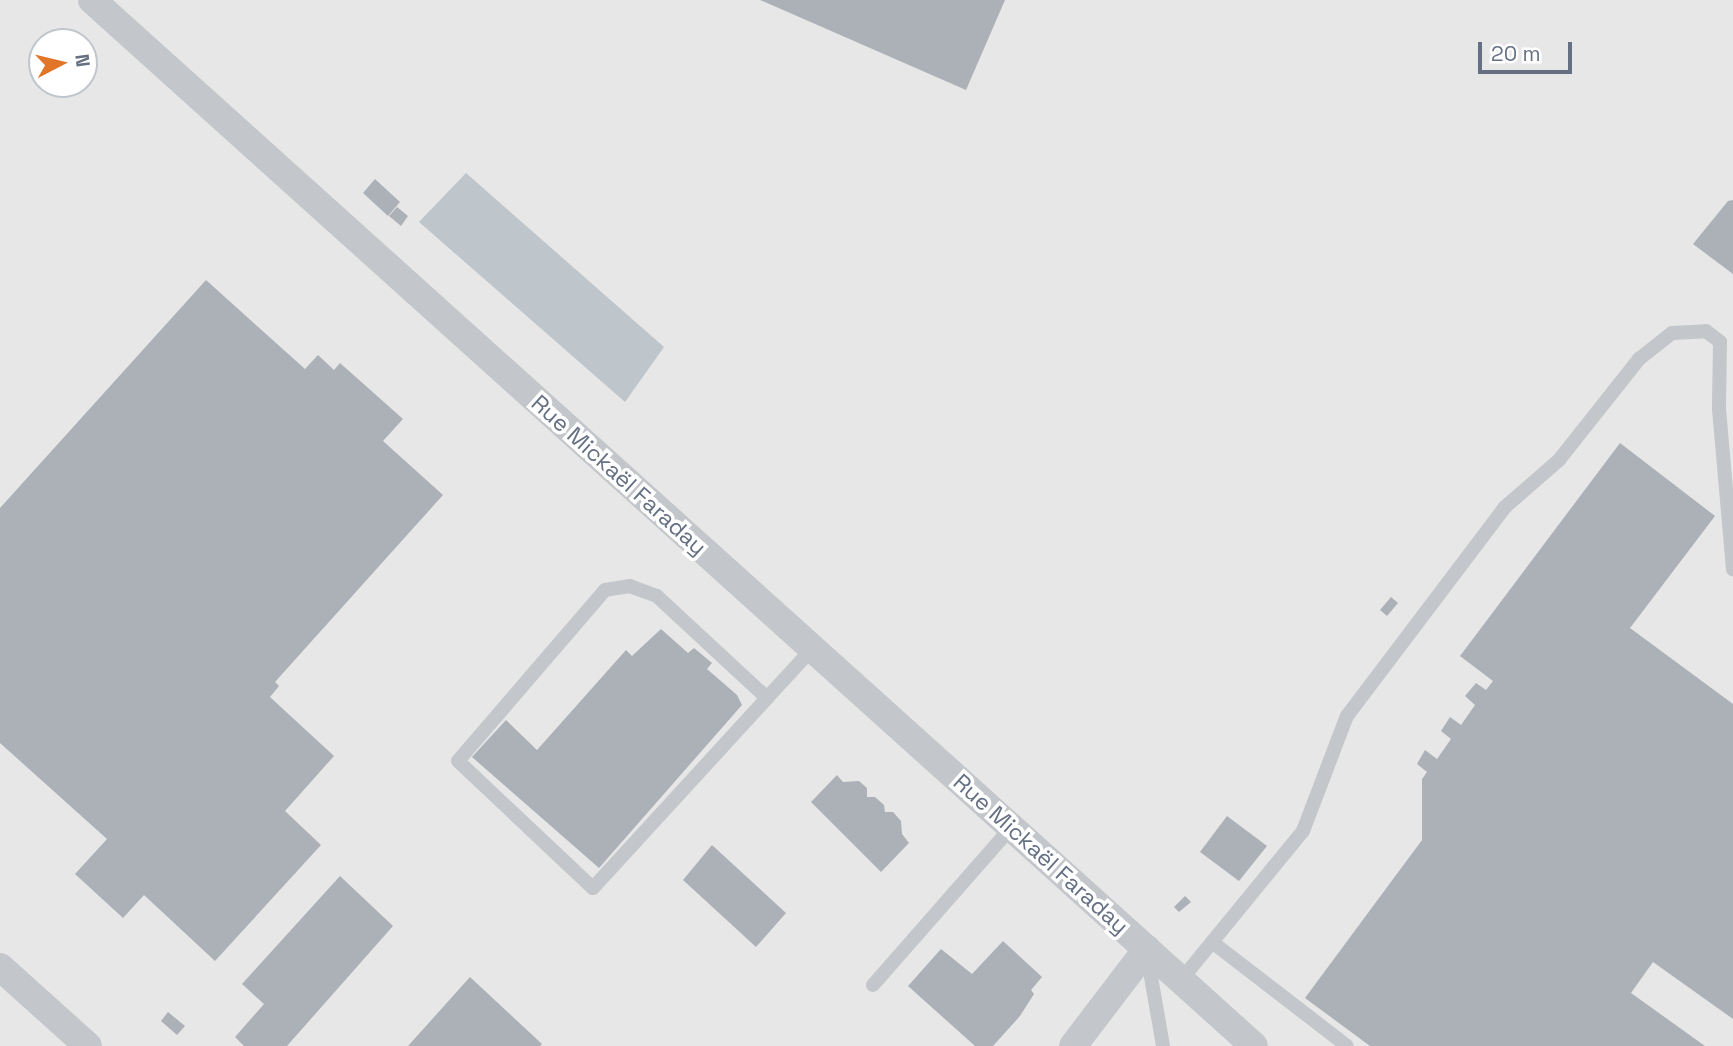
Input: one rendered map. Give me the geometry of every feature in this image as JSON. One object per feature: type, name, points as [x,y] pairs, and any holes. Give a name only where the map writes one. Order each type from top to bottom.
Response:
[{"type":"street","name":"Rue Mickaël Faraday","points":[[92,0],[1254,1046]]},
{"type":"street","points":[[1073,1046],[1147,949]]},
{"type":"street","points":[[0,967],[88,1046]]},
{"type":"lane","points":[[1181,980],[1303,831],[1347,716],[1505,508],[1559,460],[1639,359],[1672,333],[1706,331],[1720,342],[1719,409],[1733,569]]},
{"type":"lane","points":[[767,698],[657,596],[630,586],[605,590],[458,761],[593,888],[812,649]]},
{"type":"lane","points":[[873,985],[1012,827]]},
{"type":"lane","points":[[1212,942],[1347,1046]]},
{"type":"lane","points":[[1147,949],[1163,1046]]},
{"type":"shaded area","points":[[0,0],[1733,0],[1733,1046],[0,1046]]},
{"type":"shaded area","points":[[466,173],[664,347],[625,402],[419,222]]},
{"type":"building","points":[[760,0],[1005,0],[966,90]]},
{"type":"building","points":[[375,179],[400,202],[388,216],[363,193]]},
{"type":"building","points":[[1733,200],[1733,274],[1693,244],[1728,201]]},
{"type":"building","points":[[397,207],[408,216],[401,226],[389,216]]},
{"type":"building","points":[[206,280],[305,369],[318,355],[334,370],[340,363],[403,419],[383,441],[443,495],[275,682],[279,686],[270,697],[334,756],[285,811],[321,845],[215,961],[144,895],[123,918],[75,874],[107,839],[0,743],[0,508]]},
{"type":"building","points":[[1620,443],[1715,516],[1630,628],[1733,704],[1733,1019],[1653,962],[1631,993],[1705,1046],[1370,1046],[1305,998],[1422,840],[1422,779],[1427,772],[1417,764],[1425,750],[1437,759],[1451,739],[1441,731],[1450,717],[1461,725],[1475,705],[1465,696],[1476,683],[1486,690],[1493,681],[1460,656]]},
{"type":"building","points":[[1391,597],[1398,603],[1387,616],[1380,610]]},
{"type":"building","points":[[661,629],[688,653],[694,648],[712,663],[707,669],[737,695],[742,705],[599,868],[472,757],[506,720],[537,750],[626,650],[632,656]]},
{"type":"building","points":[[837,775],[843,782],[859,781],[867,788],[867,797],[875,797],[884,805],[885,812],[893,812],[901,821],[902,834],[909,843],[881,872],[811,802]]},
{"type":"building","points":[[1227,816],[1267,846],[1239,881],[1200,852]]},
{"type":"building","points":[[712,845],[786,913],[756,947],[683,880]]},
{"type":"building","points":[[340,876],[393,926],[287,1046],[244,1046],[235,1037],[264,1004],[242,984]]},
{"type":"building","points":[[1185,896],[1191,902],[1179,912],[1174,907]]},
{"type":"building","points":[[1003,941],[1042,977],[1031,990],[1034,994],[1020,1016],[993,1046],[975,1046],[908,986],[941,949],[972,974]]},
{"type":"building","points":[[470,977],[542,1044],[408,1046]]},
{"type":"building","points":[[168,1012],[185,1026],[177,1035],[161,1021]]}]
